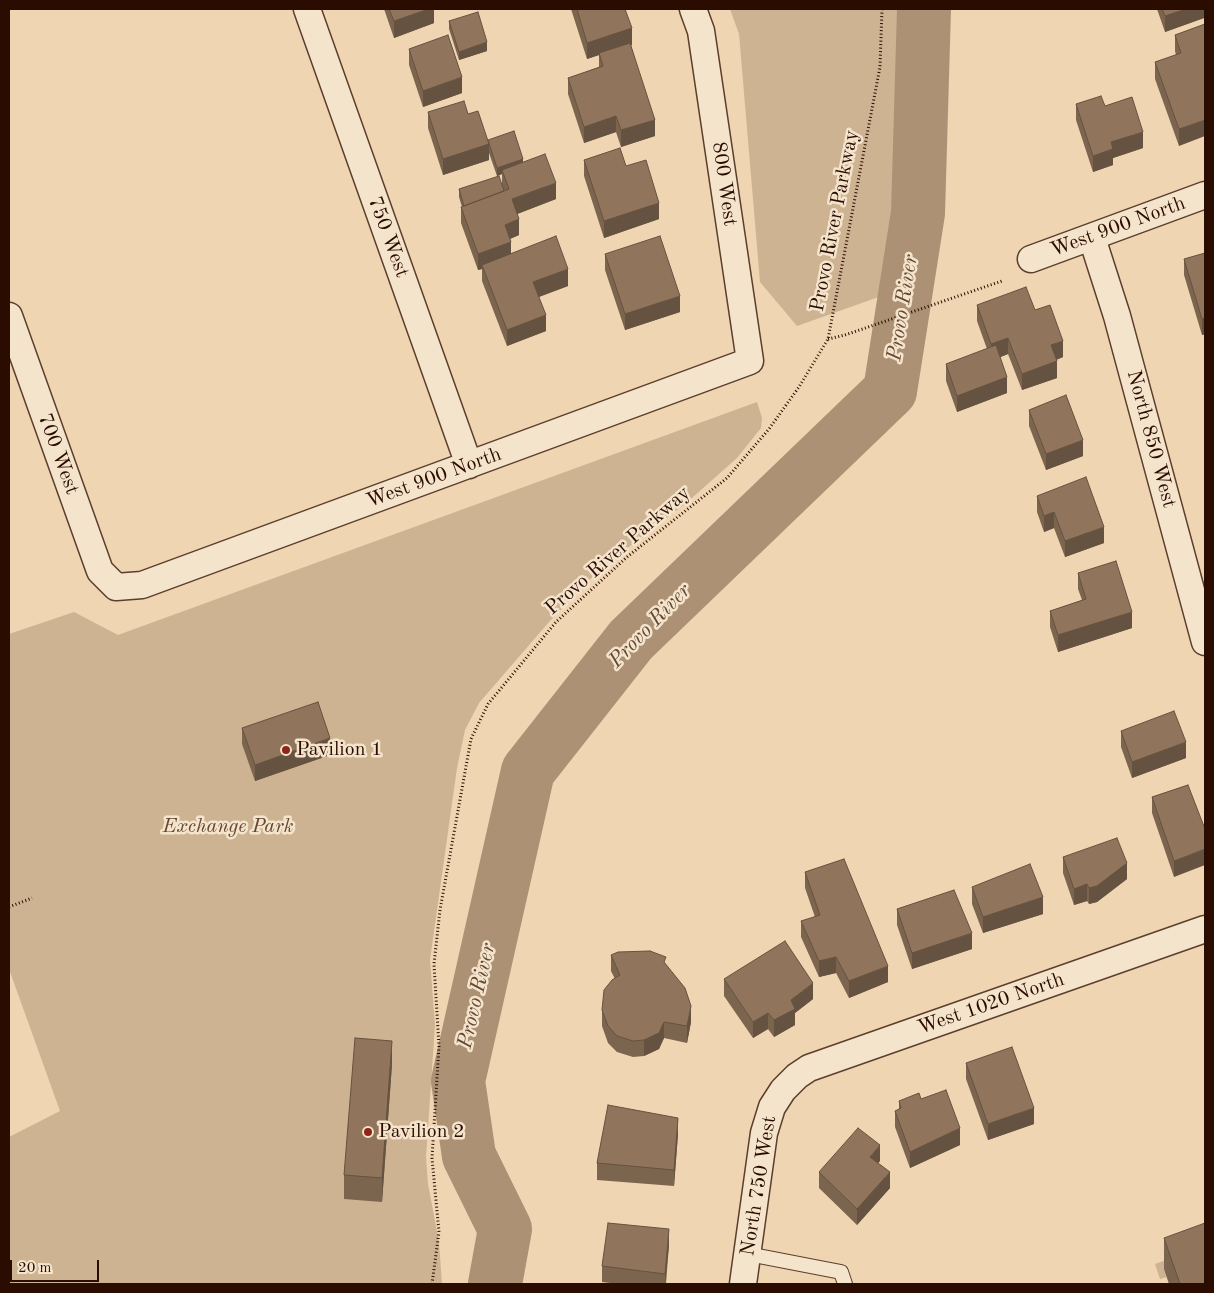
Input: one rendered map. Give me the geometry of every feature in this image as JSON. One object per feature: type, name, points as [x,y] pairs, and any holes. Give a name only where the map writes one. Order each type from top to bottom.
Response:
[{"type":"street","name":"750 West","points":[[307,9],[469,465]]},
{"type":"street","name":"800 West","points":[[693,9],[701,31],[750,360]]},
{"type":"street","name":"West 900 North","points":[[1031,259],[1205,195]]},
{"type":"street","name":"North 850 West","points":[[1092,238],[1117,316],[1205,642]]},
{"type":"street","name":"700 West","points":[[9,316],[18,370],[100,571],[116,587]]},
{"type":"street","name":"West 900 North","points":[[116,587],[142,585],[750,360]]},
{"type":"street","name":"West 1020 North","points":[[783,1090],[809,1068],[1205,929]]},
{"type":"street","name":"North 750 West","points":[[743,1284],[764,1133],[772,1107],[783,1090]]},
{"type":"lane","points":[[748,1254],[841,1272],[845,1284]]},
{"type":"path","name":"Provo River Parkway","points":[[432,1284],[439,1232],[432,1158],[439,1046],[434,964],[440,910],[472,739],[488,704],[556,622],[627,557],[727,478],[769,429],[799,387],[828,339],[880,67],[882,9]]},
{"type":"path","points":[[828,339],[846,335],[1002,281]]},
{"type":"path","points":[[9,907],[32,898]]},
{"type":"green space","points":[[730,9],[908,9],[904,140],[890,293],[797,326],[760,282],[739,34]]},
{"type":"green space","name":"Exchange Park","points":[[757,402],[762,418],[761,428],[737,458],[684,505],[647,532],[589,580],[549,622],[479,703],[465,730],[457,768],[430,960],[435,1025],[426,1157],[428,1184],[439,1242],[442,1284],[9,1284],[9,1137],[60,1111],[9,969],[9,634],[74,612],[118,635]]},
{"type":"green space","points":[[1205,1246],[1205,1254],[1164,1269],[1167,1277],[1160,1279],[1155,1264]]},
{"type":"building","points":[[389,9],[429,9],[394,21]]},
{"type":"building","points":[[577,9],[625,9],[632,28],[587,43]]},
{"type":"building","points":[[1162,9],[1186,9],[1165,16]]},
{"type":"building","points":[[478,12],[487,42],[459,52],[449,21]]},
{"type":"building","points":[[1205,24],[1205,120],[1179,129],[1155,62],[1181,53],[1175,35]]},
{"type":"building","points":[[448,35],[462,77],[423,91],[409,49]]},
{"type":"building","points":[[630,43],[655,120],[621,130],[616,116],[584,127],[568,78],[603,66],[599,53]]},
{"type":"building","points":[[1101,96],[1105,106],[1132,97],[1143,132],[1111,142],[1113,149],[1093,156],[1076,104]]},
{"type":"building","points":[[464,101],[468,114],[478,111],[489,144],[443,159],[428,112]]},
{"type":"building","points":[[514,131],[523,159],[497,168],[488,140]]},
{"type":"building","points":[[620,148],[626,166],[646,160],[659,203],[604,221],[584,160]]},
{"type":"building","points":[[545,154],[556,183],[512,199],[519,219],[505,225],[511,242],[478,254],[461,207],[509,189],[502,170]]},
{"type":"building","points":[[499,176],[504,191],[464,206],[459,189]]},
{"type":"building","points":[[556,236],[568,269],[533,282],[546,315],[507,330],[482,265]]},
{"type":"building","points":[[660,236],[680,296],[625,314],[605,254]]},
{"type":"building","points":[[1205,253],[1205,318],[1202,319],[1184,259]]},
{"type":"building","points":[[1026,287],[1035,310],[1050,305],[1063,341],[1051,345],[1057,361],[1022,374],[1008,338],[991,344],[977,305]]},
{"type":"building","points":[[996,345],[1007,377],[957,396],[946,364]]},
{"type":"building","points":[[1066,395],[1083,440],[1046,454],[1029,410]]},
{"type":"building","points":[[1086,477],[1104,527],[1065,541],[1054,512],[1044,516],[1037,496]]},
{"type":"building","points":[[1116,561],[1132,612],[1058,635],[1050,611],[1086,599],[1078,573]]},
{"type":"building","points":[[318,702],[330,738],[255,765],[242,728]]},
{"type":"building","points":[[1174,711],[1186,742],[1132,762],[1121,731]]},
{"type":"building","points":[[1188,785],[1205,829],[1205,849],[1174,861],[1152,797]]},
{"type":"building","points":[[1117,838],[1127,863],[1097,886],[1089,888],[1087,884],[1074,889],[1063,857]]},
{"type":"building","points":[[844,859],[888,966],[849,981],[836,957],[819,961],[801,921],[820,915],[805,872]]},
{"type":"building","points":[[1030,864],[1043,897],[983,917],[972,887]]},
{"type":"building","points":[[954,890],[972,933],[912,953],[897,909]]},
{"type":"building","points":[[785,941],[813,983],[791,1000],[795,1009],[774,1020],[768,1013],[753,1022],[724,979]]},
{"type":"building","points":[[650,951],[666,957],[664,962],[685,988],[691,1006],[687,1026],[664,1022],[659,1033],[644,1040],[633,1041],[617,1036],[608,1026],[602,1010],[604,990],[612,980],[620,975],[611,955],[618,952]]},
{"type":"building","name":"Pavilion 2","points":[[355,1038],[392,1041],[382,1178],[344,1175]]},
{"type":"building","points":[[1012,1047],[1034,1108],[988,1124],[966,1063]]},
{"type":"building","points":[[946,1090],[960,1128],[910,1152],[895,1111],[901,1108],[899,1101],[919,1093],[921,1099]]},
{"type":"building","points":[[608,1105],[678,1118],[674,1170],[597,1163]]},
{"type":"building","points":[[858,1128],[880,1145],[870,1157],[890,1172],[857,1209],[819,1172]]},
{"type":"building","points":[[608,1223],[669,1229],[665,1274],[602,1266]]},
{"type":"building","points":[[1205,1223],[1205,1284],[1180,1284],[1164,1238]]},
{"type":"waterway","name":"Provo River","points":[[495,1284],[505,1229],[469,1156],[458,1081],[528,771],[631,640],[890,391],[918,213],[924,9]]},
{"type":"place","name":"Pavilion 1","points":[[286,750]]},
{"type":"place","name":"Pavilion 2","points":[[368,1132]]}]
